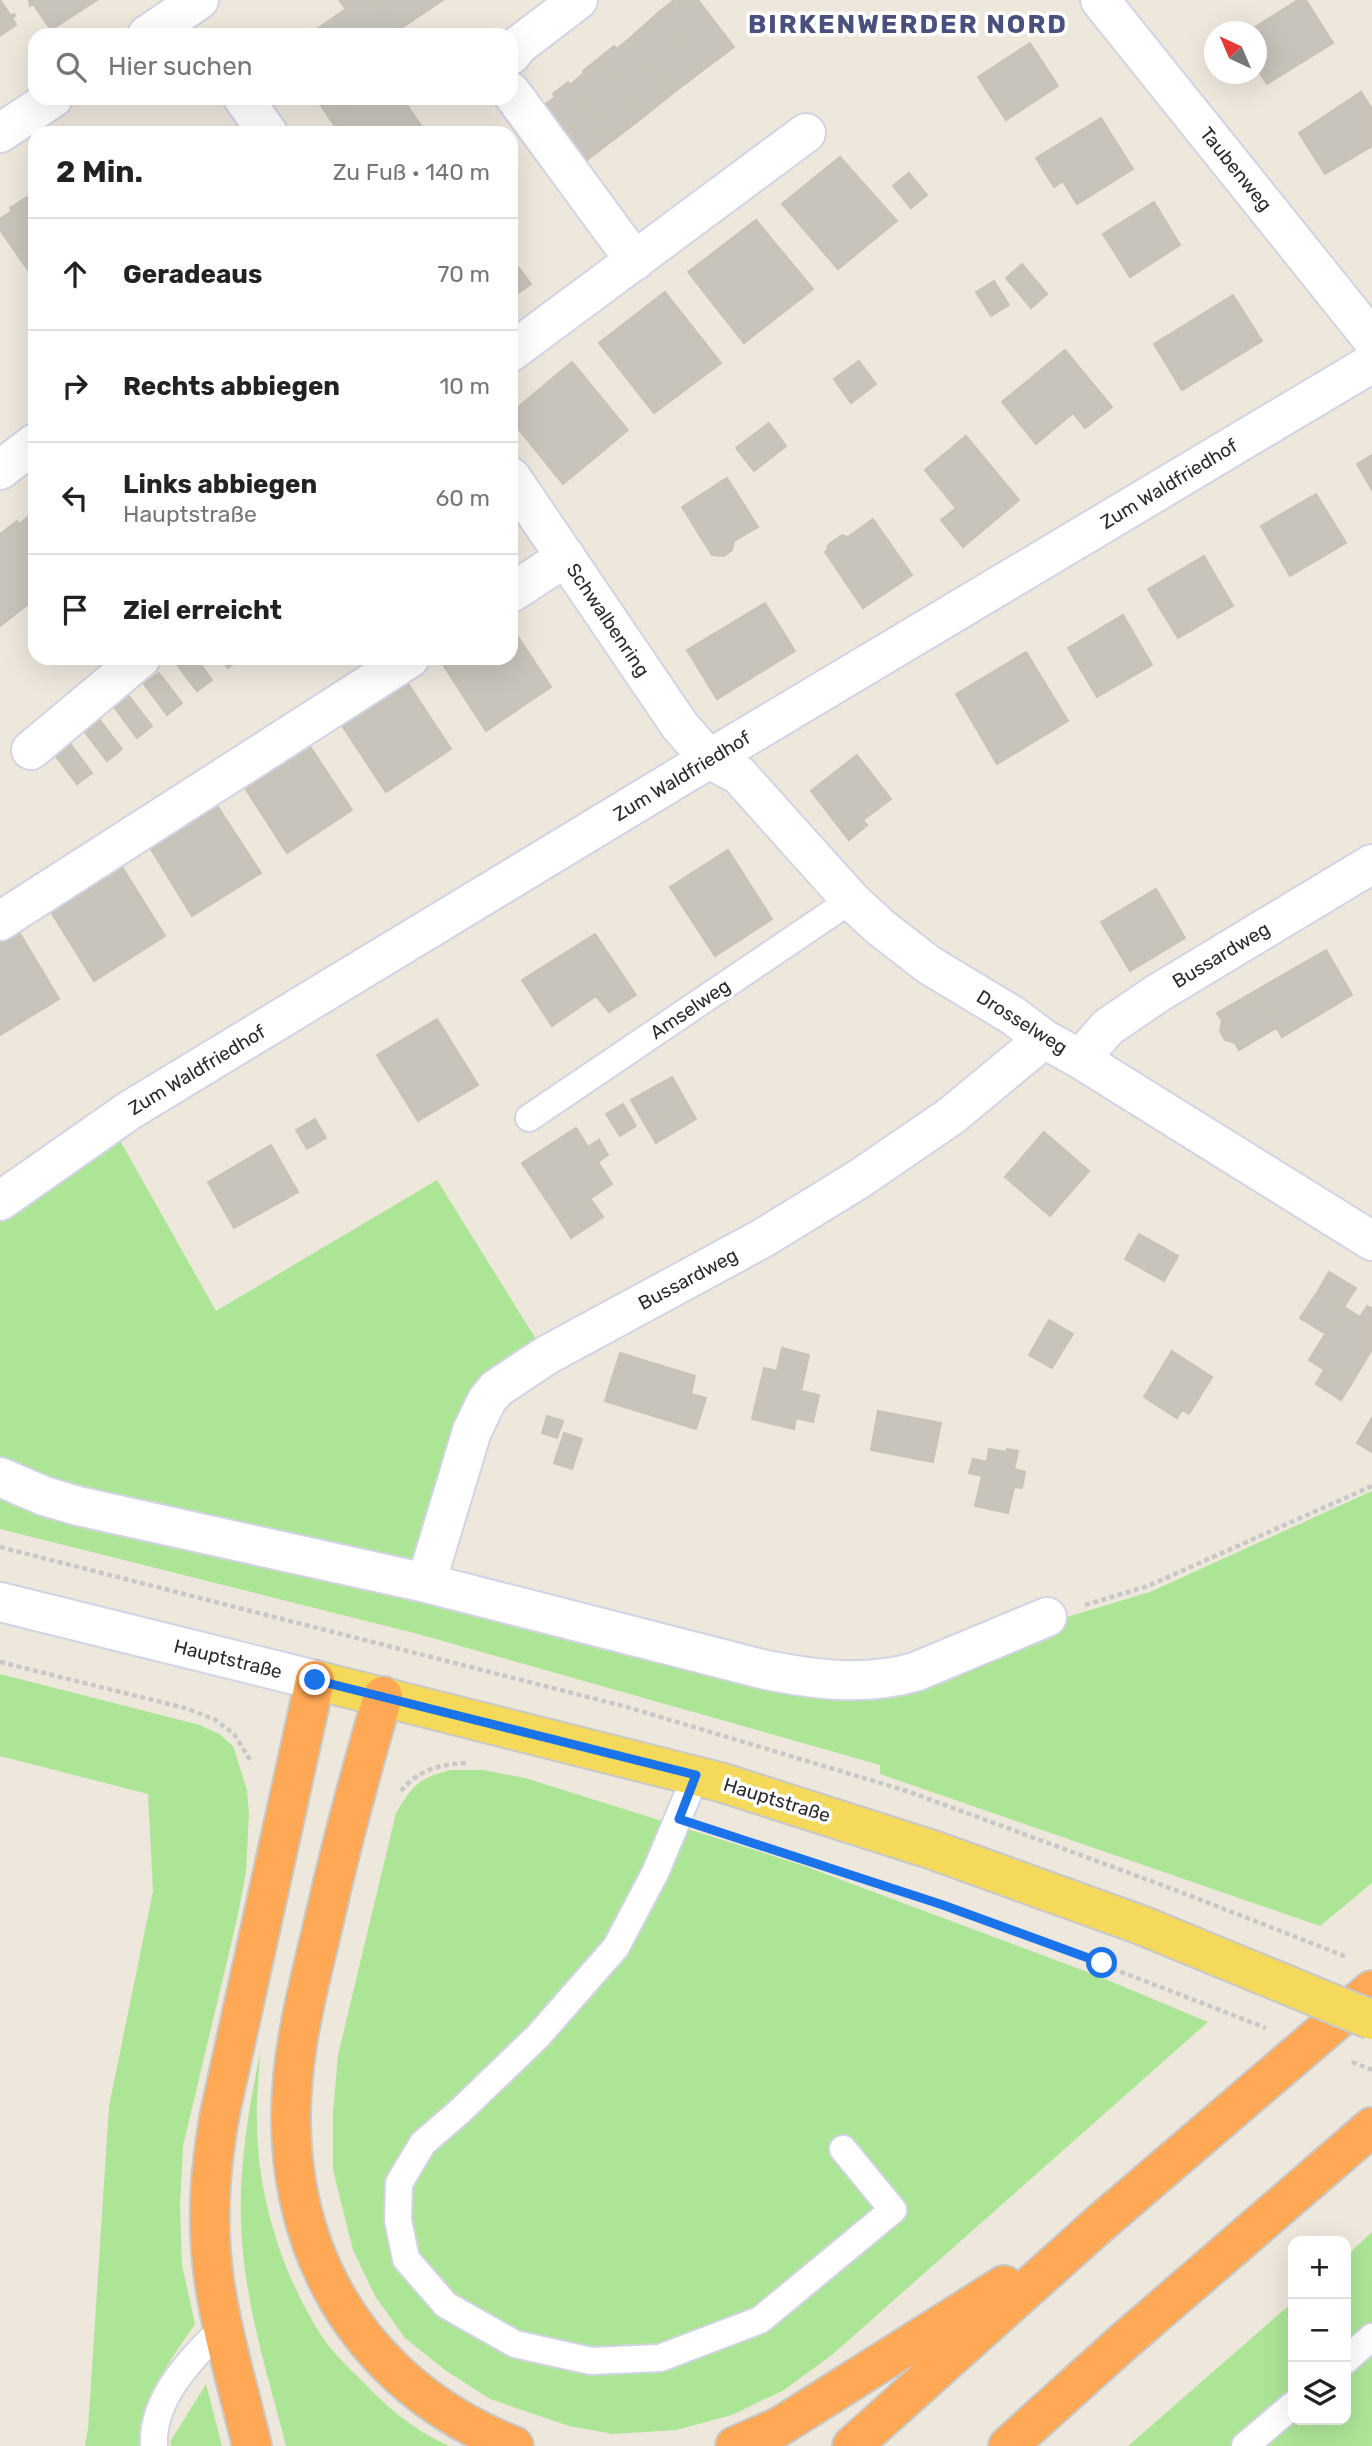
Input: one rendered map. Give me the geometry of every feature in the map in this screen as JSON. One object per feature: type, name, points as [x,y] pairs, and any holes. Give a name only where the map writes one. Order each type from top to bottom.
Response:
[{"type":"highway","points":[[252,2446],[214,2279],[210,2225],[211,2169],[220,2113],[315,1680]]},
{"type":"highway","points":[[383,1696],[350,1807],[301,2026],[293,2077],[292,2145],[301,2201],[313,2249],[338,2302],[366,2341],[390,2368],[419,2392],[485,2435],[514,2446]]},
{"type":"highway","points":[[852,2446],[1097,2226],[1366,1976]]},
{"type":"highway","points":[[1008,2446],[1121,2344],[1372,2127]]},
{"type":"highway","points":[[735,2446],[779,2427],[1097,2226]]},
{"type":"highway","points":[[1036,2446],[1121,2344]]},
{"type":"main road","name":"Hauptstraße","points":[[315,1680],[696,1775],[933,1850],[1141,1925],[1372,2020]]},
{"type":"street","points":[[518,46],[578,0]]},
{"type":"street","name":"Taubenweg","points":[[1100,0],[1372,339]]},
{"type":"street","points":[[164,28],[192,16]]},
{"type":"street","points":[[518,102],[635,261]]},
{"type":"street","points":[[0,133],[42,105]]},
{"type":"street","points":[[248,105],[263,126]]},
{"type":"street","points":[[518,347],[806,133]]},
{"type":"street","name":"Zum Waldfriedhof","points":[[0,1201],[130,1110],[1372,362]]},
{"type":"street","points":[[0,470],[28,448]]},
{"type":"street","name":"Schwalbenring","points":[[518,487],[680,726],[709,759]]},
{"type":"street","points":[[518,588],[566,557]]},
{"type":"street","points":[[31,750],[133,665]]},
{"type":"street","points":[[0,921],[399,665]]},
{"type":"street","name":"Drosselweg","points":[[709,759],[739,775],[851,900],[880,928],[929,965],[1372,1241]]},
{"type":"street","name":"Bussardweg","points":[[1080,1059],[1108,1027],[1158,993],[1372,864]]},
{"type":"street","name":"Bussardweg","points":[[426,1583],[472,1431],[483,1407],[496,1389],[547,1355],[763,1238],[859,1179],[951,1116],[1044,1039]]},
{"type":"street","points":[[0,1477],[44,1496],[78,1506],[426,1583],[766,1670],[805,1677],[867,1681],[893,1678],[915,1672],[1047,1617]]},
{"type":"street","name":"Hauptstraße","points":[[0,1602],[315,1680]]},
{"type":"lane","name":"Amselweg","points":[[529,1118],[851,900]]},
{"type":"lane","points":[[696,1775],[656,1871],[616,1947],[538,2036],[423,2143],[399,2183],[398,2220],[406,2259],[446,2305],[515,2344],[591,2361],[660,2358],[760,2320],[893,2210],[843,2149]]},
{"type":"lane","points":[[154,2446],[161,2409],[178,2378],[201,2348],[224,2327]]},
{"type":"lane","points":[[1351,2356],[1372,2337]]},
{"type":"lane","points":[[1245,2446],[1288,2409]]},
{"type":"path","points":[[1047,1617],[1148,1587],[1372,1486]]},
{"type":"path","points":[[0,1662],[185,1708],[214,1719],[234,1734],[252,1763]]},
{"type":"path","points":[[396,1798],[417,1775],[442,1764],[475,1764]]},
{"type":"path","points":[[679,1819],[943,1905],[1102,1963],[1271,2030]]},
{"type":"path","points":[[1178,1891],[1366,1976]]},
{"type":"path","points":[[1349,2061],[1372,2070]]},
{"type":"green space","points":[[113,1128],[216,1311],[437,1180],[544,1352],[503,1377],[423,1578],[0,1470],[0,1209]]},
{"type":"green space","points":[[0,1485],[803,1683],[1050,1622],[1150,1592],[1372,1491],[1372,1883],[1320,1926],[880,1774],[880,1765],[418,1634],[0,1529]]},
{"type":"green space","points":[[0,1674],[200,1725],[219,1734],[233,1746],[247,1790],[249,1814],[246,1872],[183,2146],[180,2205],[182,2265],[195,2324],[149,2399],[143,2415],[140,2446],[85,2446],[109,2106],[153,1891],[148,1794],[0,1756]]},
{"type":"green space","points":[[450,1770],[483,1770],[525,1778],[799,1864],[1093,1974],[1208,2022],[833,2354],[784,2390],[732,2415],[676,2430],[613,2434],[569,2426],[490,2399],[445,2370],[405,2338],[375,2296],[353,2250],[333,2170],[333,2112],[338,2055],[396,1813],[417,1784]]},
{"type":"green space","points":[[260,2053],[257,2113],[262,2178],[274,2233],[307,2311],[329,2347],[381,2399],[401,2417],[449,2446],[286,2446],[251,2307],[241,2222],[243,2158]]},
{"type":"green space","points":[[1372,2232],[1372,2446],[1128,2446],[1288,2306],[1288,2425],[1351,2425],[1351,2251]]},
{"type":"green space","points":[[206,2384],[222,2446],[171,2446],[170,2442]]},
{"type":"building","points":[[0,0],[11,16],[14,14],[12,17],[16,25],[0,36]]},
{"type":"building","points":[[29,0],[97,0],[54,28],[50,28],[33,4],[30,6]]},
{"type":"building","points":[[339,0],[375,0],[395,28],[318,28],[346,9]]},
{"type":"building","points":[[375,0],[443,0],[401,28],[395,28]]},
{"type":"building","points":[[674,0],[698,0],[734,47],[703,70],[659,12]]},
{"type":"building","points":[[1298,0],[1306,0],[1333,43],[1267,84],[1267,21],[1265,21]]},
{"type":"building","points":[[659,12],[703,70],[673,93],[630,38]]},
{"type":"building","points":[[630,38],[673,93],[643,117],[598,59]]},
{"type":"building","points":[[1030,43],[1058,86],[1006,120],[978,77]]},
{"type":"building","points":[[598,59],[643,117],[613,140],[570,85]]},
{"type":"building","points":[[568,82],[613,140],[583,163],[540,108],[555,97],[553,94]]},
{"type":"building","points":[[1361,92],[1372,109],[1372,146],[1325,174],[1299,133]]},
{"type":"building","points":[[321,105],[350,105],[330,119]]},
{"type":"building","points":[[350,105],[407,105],[421,126],[335,126],[330,119]]},
{"type":"building","points":[[1101,118],[1133,169],[1077,204],[1063,181],[1054,187],[1036,158]]},
{"type":"building","points":[[840,157],[897,221],[838,269],[782,204]]},
{"type":"building","points":[[909,173],[927,195],[911,208],[893,186]]},
{"type":"building","points":[[27,197],[28,270],[0,230],[0,219],[12,211],[10,208]]},
{"type":"building","points":[[1154,202],[1180,245],[1130,277],[1103,234]]},
{"type":"building","points":[[756,220],[813,289],[744,343],[688,272]]},
{"type":"building","points":[[1022,264],[1047,294],[1031,308],[1006,278]]},
{"type":"building","points":[[518,266],[531,284],[518,293]]},
{"type":"building","points":[[994,281],[1009,305],[991,316],[976,292]]},
{"type":"building","points":[[665,292],[721,363],[654,413],[599,343]]},
{"type":"building","points":[[1233,295],[1262,341],[1182,390],[1154,344]]},
{"type":"building","points":[[1065,350],[1112,407],[1085,428],[1073,413],[1036,444],[1002,402]]},
{"type":"building","points":[[859,361],[876,384],[851,403],[834,379]]},
{"type":"building","points":[[572,362],[628,430],[563,484],[518,429],[518,407]]},
{"type":"building","points":[[769,423],[786,446],[754,471],[736,448]]},
{"type":"building","points":[[966,436],[1019,500],[963,547],[941,520],[956,508],[925,470]]},
{"type":"building","points":[[1372,455],[1372,490],[1357,464]]},
{"type":"building","points":[[727,478],[758,527],[734,541],[732,550],[724,556],[712,555],[682,507]]},
{"type":"building","points":[[1316,494],[1346,543],[1290,576],[1261,526]]},
{"type":"building","points":[[28,517],[28,604],[0,626],[0,534],[17,521],[19,524]]},
{"type":"building","points":[[873,519],[912,575],[863,608],[825,552],[828,545],[842,535],[848,537]]},
{"type":"building","points":[[1204,556],[1233,606],[1178,638],[1148,589]]},
{"type":"building","points":[[765,603],[795,651],[717,699],[687,650]]},
{"type":"building","points":[[1123,615],[1152,665],[1097,697],[1068,648]]},
{"type":"building","points":[[518,637],[551,687],[486,731],[443,665],[518,665]]},
{"type":"building","points":[[1026,652],[1068,721],[997,764],[956,694]]},
{"type":"building","points":[[177,665],[201,665],[212,680],[197,691]]},
{"type":"building","points":[[159,673],[182,703],[167,715],[144,684]]},
{"type":"building","points":[[407,682],[451,749],[386,792],[341,724]]},
{"type":"building","points":[[129,696],[152,726],[137,738],[114,707]]},
{"type":"building","points":[[99,719],[122,749],[107,761],[84,731]]},
{"type":"building","points":[[69,742],[92,773],[77,784],[54,754]]},
{"type":"building","points":[[307,742],[352,810],[287,853],[243,785]]},
{"type":"building","points":[[857,755],[891,799],[863,820],[867,825],[849,840],[811,791]]},
{"type":"building","points":[[216,804],[261,873],[192,916],[149,846]]},
{"type":"building","points":[[728,850],[772,919],[715,956],[670,887]]},
{"type":"building","points":[[119,862],[165,936],[94,981],[48,907]]},
{"type":"building","points":[[1156,889],[1185,938],[1130,971],[1101,922]]},
{"type":"building","points":[[19,932],[59,999],[0,1035],[0,943]]},
{"type":"building","points":[[595,934],[636,995],[609,1012],[596,996],[552,1026],[522,980]]},
{"type":"building","points":[[1326,950],[1352,995],[1282,1037],[1255,991]]},
{"type":"building","points":[[1255,991],[1276,1028],[1239,1050],[1235,1043],[1225,1040],[1220,1031],[1222,1021],[1217,1013]]},
{"type":"building","points":[[437,1019],[478,1085],[418,1121],[377,1055]]},
{"type":"building","points":[[672,1077],[688,1105],[647,1128],[631,1100]]},
{"type":"building","points":[[623,1104],[636,1126],[620,1136],[606,1114]]},
{"type":"building","points":[[688,1105],[696,1119],[656,1143],[647,1128]]},
{"type":"building","points":[[315,1119],[326,1138],[307,1149],[296,1130]]},
{"type":"building","points":[[576,1128],[588,1147],[599,1140],[608,1155],[598,1162],[612,1184],[559,1219],[522,1163]]},
{"type":"building","points":[[1044,1132],[1089,1171],[1050,1216],[1005,1177]]},
{"type":"building","points":[[271,1145],[298,1192],[234,1228],[208,1182]]},
{"type":"building","points":[[590,1198],[603,1217],[571,1238],[559,1219]]},
{"type":"building","points":[[1139,1234],[1178,1256],[1164,1281],[1125,1259]]},
{"type":"building","points":[[1329,1272],[1356,1288],[1344,1307],[1318,1291]]},
{"type":"building","points":[[1318,1291],[1343,1306],[1326,1334],[1300,1318]]},
{"type":"building","points":[[1343,1306],[1360,1317],[1367,1306],[1372,1309],[1372,1349],[1350,1386],[1309,1360]]},
{"type":"building","points":[[1049,1320],[1073,1334],[1052,1368],[1029,1355]]},
{"type":"building","points":[[782,1348],[809,1355],[801,1391],[819,1395],[813,1422],[796,1418],[794,1429],[752,1419],[764,1368],[777,1371]]},
{"type":"building","points":[[1172,1351],[1212,1377],[1189,1414],[1182,1410],[1177,1418],[1144,1397]]},
{"type":"building","points":[[620,1353],[695,1376],[691,1394],[706,1398],[696,1429],[605,1401]]},
{"type":"building","points":[[1324,1370],[1350,1386],[1341,1400],[1316,1384]]},
{"type":"building","points":[[878,1411],[941,1423],[933,1462],[871,1450]]},
{"type":"building","points":[[547,1416],[563,1421],[557,1438],[542,1433]]},
{"type":"building","points":[[1372,1418],[1372,1452],[1357,1443]]},
{"type":"building","points":[[564,1433],[582,1439],[572,1469],[554,1463]]},
{"type":"building","points":[[989,1449],[1018,1451],[1014,1469],[1025,1472],[1022,1488],[1014,1487],[1008,1513],[975,1506],[982,1476],[969,1473],[973,1459],[987,1462]]},
{"type":"district","name":"BIRKENWERDER NORD","points":[[908,24]]},
{"type":"route","points":[[315,1680],[696,1775],[679,1819],[812,1860],[1102,1963]]}]
